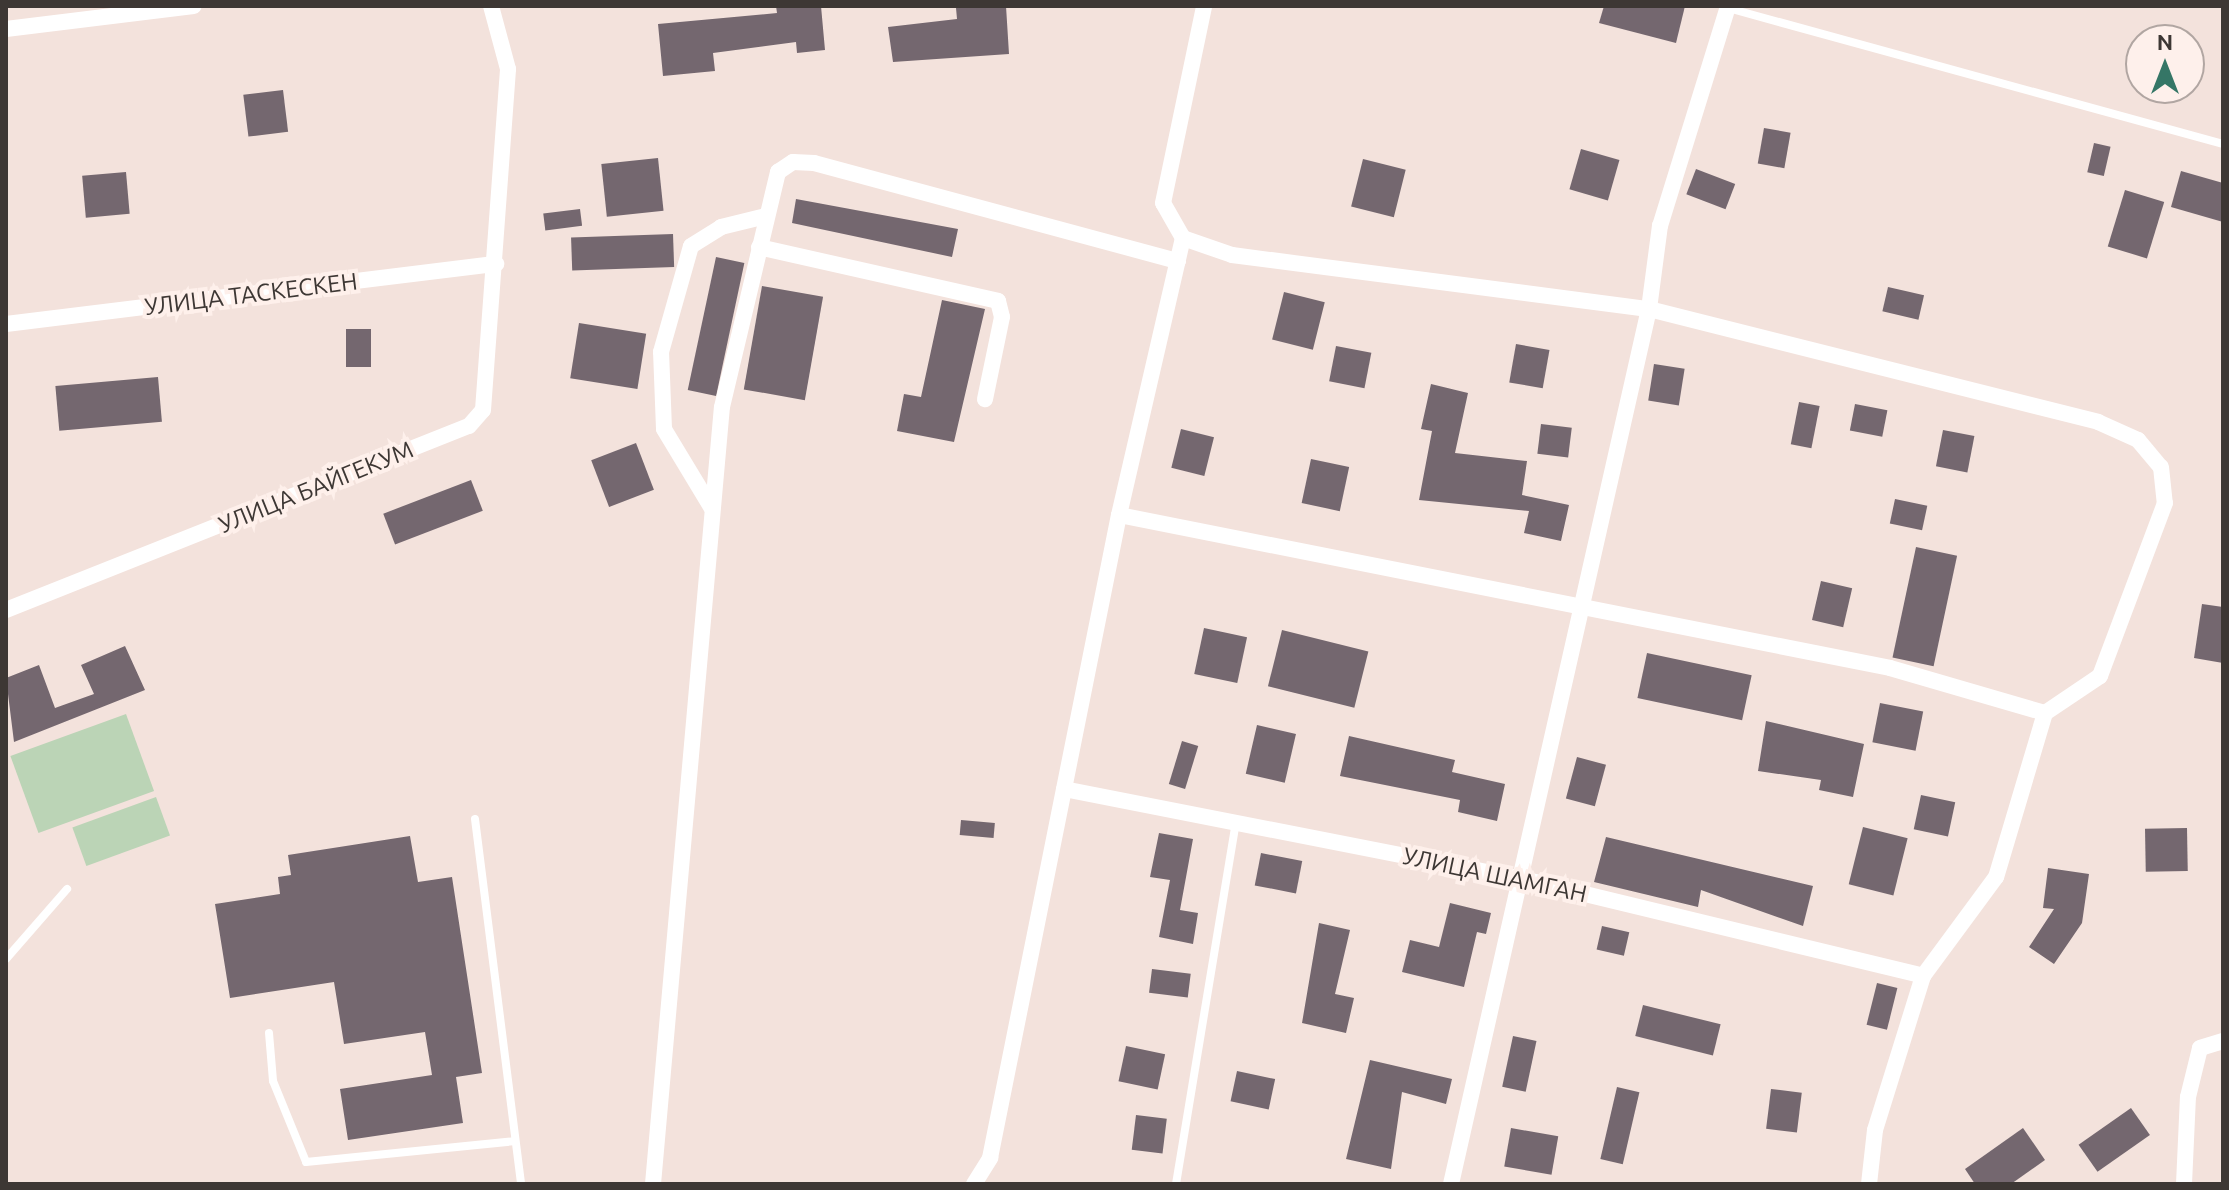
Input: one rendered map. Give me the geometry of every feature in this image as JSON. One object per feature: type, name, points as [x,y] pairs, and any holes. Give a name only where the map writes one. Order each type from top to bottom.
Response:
[{"type":"street","points":[[6,29],[194,6]]},
{"type":"street","name":"УЛИЦА БАЙГЕКУМ","points":[[6,610],[469,426],[483,410],[508,69],[491,6]]},
{"type":"street","points":[[1204,6],[1163,203],[1183,238],[1232,255],[1649,309],[2098,422],[2138,440],[2161,467],[2165,503],[2100,676],[2045,713],[1996,877],[1923,976],[1875,1130],[1869,1184]]},
{"type":"street","points":[[1451,1184],[1649,309],[1660,226],[1728,7]]},
{"type":"street","points":[[653,1184],[722,407],[778,172],[814,163],[1178,261]]},
{"type":"street","points":[[711,507],[664,429],[661,352],[691,246],[721,227],[766,216]]},
{"type":"street","points":[[974,1184],[990,1158],[1119,515],[1183,238]]},
{"type":"street","points":[[759,247],[998,301],[1002,317],[985,399]]},
{"type":"street","name":"УЛИЦА ТАСКЕСКЕН","points":[[6,324],[496,264]]},
{"type":"street","points":[[1119,515],[1890,668],[2045,713]]},
{"type":"street","name":"УЛИЦА ШАМГАН","points":[[1064,789],[1519,878],[1923,976]]},
{"type":"street","points":[[2184,1184],[2188,1097],[2200,1048],[2223,1041]]},
{"type":"lane","points":[[1728,7],[2223,144]]},
{"type":"lane","points":[[475,819],[521,1184]]},
{"type":"lane","points":[[1176,1184],[1236,823]]},
{"type":"lane","points":[[6,959],[67,889]]},
{"type":"lane","points":[[269,1033],[273,1081],[306,1162],[515,1141]]},
{"type":"green space","points":[[126,714],[154,791],[38,833],[10,756]]},
{"type":"green space","points":[[156,797],[170,836],[86,866],[72,827]]},
{"type":"building","points":[[776,6],[821,6],[825,50],[797,53],[796,42],[713,53],[715,71],[663,76],[658,24],[777,13]]},
{"type":"building","points":[[1006,6],[1009,54],[893,62],[888,27],[957,19],[956,8]]},
{"type":"building","points":[[1604,6],[1685,6],[1676,43],[1599,23]]},
{"type":"building","points":[[283,90],[288,132],[248,137],[243,95]]},
{"type":"building","points":[[1764,128],[1791,133],[1784,168],[1758,163]]},
{"type":"building","points":[[2094,143],[2111,147],[2104,176],[2087,172]]},
{"type":"building","points":[[1581,149],[1619,160],[1608,200],[1569,189]]},
{"type":"building","points":[[658,158],[664,211],[607,217],[601,164]]},
{"type":"building","points":[[1363,159],[1406,170],[1394,217],[1351,207]]},
{"type":"building","points":[[1696,169],[1735,184],[1726,209],[1686,194]]},
{"type":"building","points":[[2181,171],[2223,183],[2223,222],[2171,207]]},
{"type":"building","points":[[126,172],[130,214],[86,218],[82,176]]},
{"type":"building","points":[[2125,190],[2164,202],[2147,258],[2108,246]]},
{"type":"building","points":[[796,199],[958,229],[952,257],[792,223]]},
{"type":"building","points":[[580,209],[582,226],[545,230],[543,214]]},
{"type":"building","points":[[673,234],[674,267],[572,271],[571,238]]},
{"type":"building","points":[[716,257],[744,263],[716,396],[688,390]]},
{"type":"building","points":[[762,286],[823,297],[805,400],[744,389]]},
{"type":"building","points":[[1888,287],[1924,295],[1918,320],[1882,311]]},
{"type":"building","points":[[1284,292],[1325,302],[1313,350],[1272,340]]},
{"type":"building","points":[[942,300],[985,309],[954,442],[897,431],[904,394],[921,397]]},
{"type":"building","points":[[579,323],[646,334],[637,389],[570,378]]},
{"type":"building","points":[[346,329],[371,329],[371,367],[346,367]]},
{"type":"building","points":[[1516,344],[1549,350],[1543,388],[1509,382]]},
{"type":"building","points":[[1336,346],[1371,353],[1364,388],[1329,381]]},
{"type":"building","points":[[1654,364],[1685,369],[1679,405],[1648,401]]},
{"type":"building","points":[[158,377],[162,422],[59,431],[55,386]]},
{"type":"building","points":[[1431,384],[1468,393],[1455,453],[1527,461],[1522,495],[1569,505],[1561,541],[1524,533],[1529,511],[1419,500],[1432,431],[1421,429]]},
{"type":"building","points":[[1799,402],[1820,406],[1811,448],[1791,444]]},
{"type":"building","points":[[1855,404],[1887,410],[1882,437],[1850,431]]},
{"type":"building","points":[[1541,424],[1572,428],[1568,458],[1537,454]]},
{"type":"building","points":[[1181,429],[1214,437],[1204,476],[1171,468]]},
{"type":"building","points":[[1943,430],[1974,436],[1967,472],[1936,466]]},
{"type":"building","points":[[636,443],[654,490],[609,507],[591,460]]},
{"type":"building","points":[[1311,459],[1349,467],[1340,511],[1302,503]]},
{"type":"building","points":[[471,480],[483,511],[395,544],[383,514]]},
{"type":"building","points":[[1895,499],[1927,506],[1922,530],[1890,523]]},
{"type":"building","points":[[1916,547],[1957,556],[1934,666],[1893,658]]},
{"type":"building","points":[[1821,581],[1852,588],[1843,627],[1812,620]]},
{"type":"building","points":[[2202,604],[2223,607],[2223,663],[2194,658]]},
{"type":"building","points":[[1204,628],[1247,637],[1237,683],[1194,674]]},
{"type":"building","points":[[1282,630],[1368,652],[1354,708],[1268,686]]},
{"type":"building","points":[[125,646],[145,690],[14,742],[6,678],[39,665],[55,708],[94,694],[81,665]]},
{"type":"building","points":[[1647,653],[1752,675],[1742,720],[1637,698]]},
{"type":"building","points":[[1880,703],[1923,711],[1916,751],[1872,742]]},
{"type":"building","points":[[1766,721],[1864,744],[1853,797],[1819,790],[1821,780],[1758,771]]},
{"type":"building","points":[[1257,725],[1296,734],[1285,783],[1246,774]]},
{"type":"building","points":[[1349,736],[1455,760],[1452,772],[1505,784],[1497,821],[1458,812],[1460,800],[1340,776]]},
{"type":"building","points":[[1182,741],[1198,746],[1185,789],[1169,784]]},
{"type":"building","points":[[1577,757],[1606,765],[1595,806],[1566,799]]},
{"type":"building","points":[[1921,795],[1955,802],[1948,837],[1914,829]]},
{"type":"building","points":[[961,820],[995,823],[994,838],[960,835]]},
{"type":"building","points":[[1863,827],[1908,838],[1893,895],[1849,884]]},
{"type":"building","points":[[2187,828],[2188,871],[2146,872],[2145,829]]},
{"type":"building","points":[[1159,833],[1193,839],[1180,910],[1198,913],[1193,944],[1159,937],[1170,880],[1150,877]]},
{"type":"building","points":[[410,836],[418,882],[452,877],[482,1073],[456,1077],[463,1123],[348,1140],[340,1089],[432,1075],[425,1032],[344,1044],[334,982],[230,998],[215,904],[280,894],[278,877],[291,875],[288,855]]},
{"type":"building","points":[[1606,837],[1813,886],[1803,926],[1701,890],[1698,907],[1594,882]]},
{"type":"building","points":[[1261,853],[1302,861],[1296,893],[1255,885]]},
{"type":"building","points":[[2048,868],[2089,874],[2082,923],[2054,964],[2029,947],[2054,909],[2043,908]]},
{"type":"building","points":[[1450,903],[1491,913],[1486,934],[1477,932],[1464,987],[1402,972],[1410,940],[1439,947]]},
{"type":"building","points":[[1319,923],[1350,930],[1335,994],[1354,998],[1346,1033],[1302,1023]]},
{"type":"building","points":[[1602,926],[1629,932],[1624,956],[1597,949]]},
{"type":"building","points":[[1152,969],[1191,974],[1188,998],[1149,993]]},
{"type":"building","points":[[1877,983],[1897,988],[1887,1030],[1867,1025]]},
{"type":"building","points":[[1643,1005],[1721,1024],[1713,1055],[1635,1036]]},
{"type":"building","points":[[1513,1036],[1536,1041],[1526,1092],[1502,1087]]},
{"type":"building","points":[[1126,1046],[1165,1054],[1158,1090],[1119,1081]]},
{"type":"building","points":[[1370,1060],[1452,1079],[1446,1104],[1402,1092],[1391,1169],[1346,1159]]},
{"type":"building","points":[[1237,1071],[1275,1079],[1269,1109],[1231,1101]]},
{"type":"building","points":[[1617,1087],[1639,1092],[1623,1164],[1600,1159]]},
{"type":"building","points":[[1771,1089],[1802,1093],[1797,1132],[1766,1129]]},
{"type":"building","points":[[2131,1108],[2150,1135],[2098,1172],[2079,1145]]},
{"type":"building","points":[[1136,1115],[1167,1119],[1163,1154],[1132,1150]]},
{"type":"building","points":[[1511,1128],[1558,1136],[1551,1175],[1504,1166]]},
{"type":"building","points":[[2023,1128],[2045,1160],[2011,1184],[1975,1184],[1965,1169]]}]
